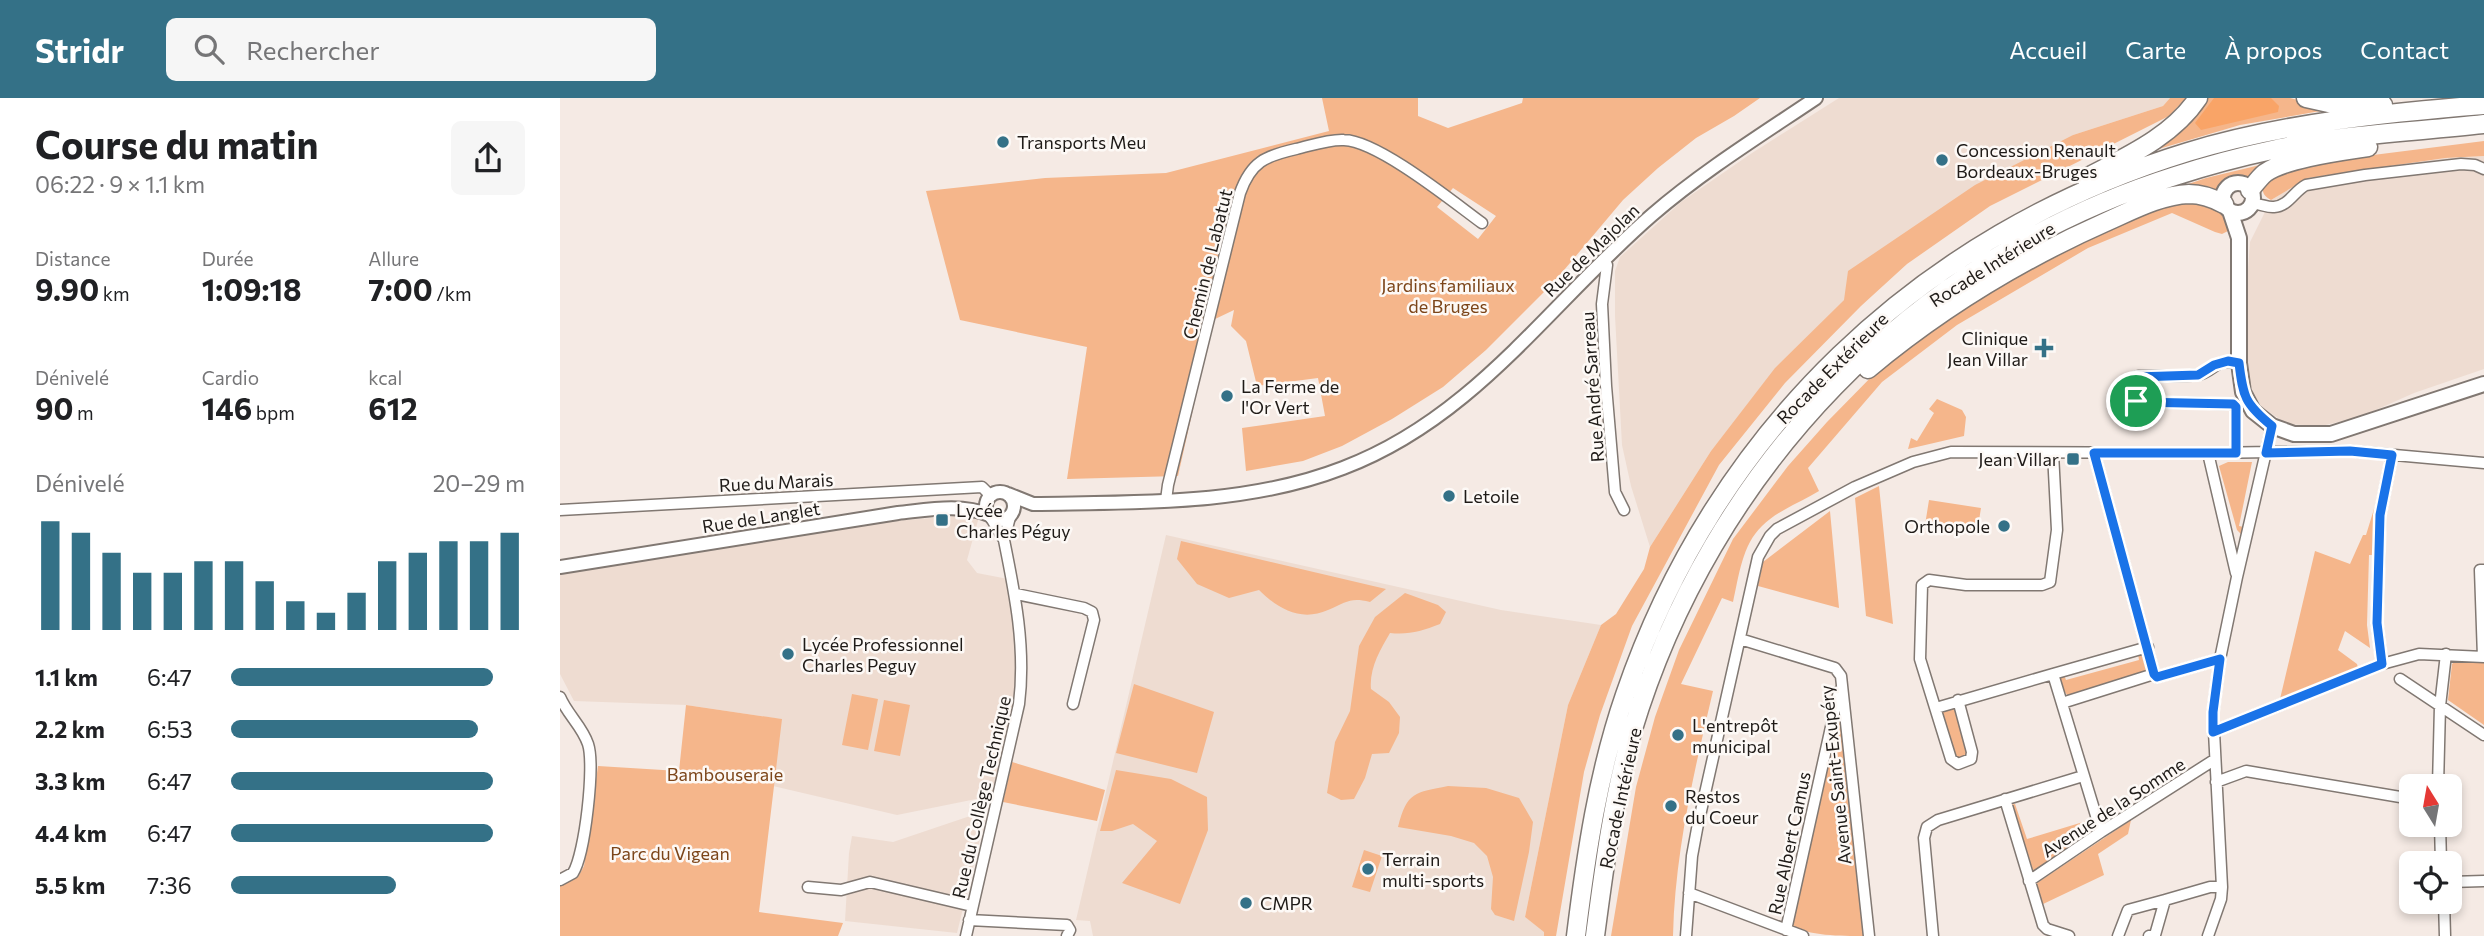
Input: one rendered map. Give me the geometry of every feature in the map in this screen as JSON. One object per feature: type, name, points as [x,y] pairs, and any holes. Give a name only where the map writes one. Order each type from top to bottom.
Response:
[{"type":"highway","points":[[1981,245],[2059,192],[2159,138],[2184,117],[2199,98]]},
{"type":"highway","points":[[2306,98],[2333,104],[2365,106],[2463,98]]},
{"type":"highway","name":"Rocade Extérieure","points":[[1576,936],[1595,807],[1624,698],[1653,622],[1684,557],[1765,436],[1812,383],[1877,320],[1981,245],[2107,180],[2191,151],[2299,126],[2484,104]]},
{"type":"highway","name":"Rocade Intérieure","points":[[1595,936],[1609,843],[1632,732],[1660,654],[1690,585],[1741,501],[1777,452],[1835,385],[1909,318],[1973,272],[2070,216],[2133,190],[2273,149],[2484,124]]},
{"type":"highway","points":[[2249,202],[2259,179],[2276,167],[2334,152],[2418,139],[2455,127]]},
{"type":"highway","points":[[1777,452],[1895,346],[1971,294],[2027,261],[2079,233],[2163,199],[2202,195],[2227,208]]},
{"type":"main road","points":[[2239,238],[2223,195],[2233,184],[2243,184],[2249,202],[2239,238],[2239,363],[2243,392],[2253,411],[2272,426],[2294,434],[2331,433],[2484,384]]},
{"type":"main road","points":[[2227,208],[2238,214],[2249,202]]},
{"type":"street","name":"Rue de Majolan","points":[[1008,494],[1033,504],[1231,495],[1286,485],[1343,468],[1402,440],[1472,391],[1653,215],[1704,174],[1816,98]]},
{"type":"street","name":"Chemin de Labatut","points":[[1166,500],[1240,193],[1245,177],[1257,162],[1280,153],[1342,139],[1362,143],[1401,165],[1482,223]]},
{"type":"street","points":[[2249,202],[2278,207],[2306,185],[2364,175],[2461,164],[2484,169]]},
{"type":"street","name":"Rue André Sarreau","points":[[1603,261],[1607,265],[1602,321],[1615,492],[1624,510]]},
{"type":"street","points":[[2236,453],[2236,407],[2233,404],[2138,402],[2135,380],[2139,376],[2198,375],[2214,365],[2228,361],[2239,363]]},
{"type":"street","points":[[2208,936],[2221,899],[2222,887],[2213,712],[2220,659],[2272,426]]},
{"type":"street","points":[[1686,936],[1697,829],[1758,557],[1777,529],[1855,487],[1931,456],[1951,452],[2350,451],[2484,463]]},
{"type":"street","points":[[1958,701],[1972,752],[1971,759],[1958,764],[1951,759],[1920,659],[1921,589],[1925,582],[2042,585],[2050,582],[2057,530],[2053,453]]},
{"type":"street","points":[[2094,453],[2154,674]]},
{"type":"street","points":[[2208,453],[2237,578]]},
{"type":"street","points":[[2382,664],[2377,623],[2380,515],[2392,455]]},
{"type":"street","name":"Rue du Marais","points":[[560,510],[982,487],[991,496]]},
{"type":"street","points":[[999,492],[1008,494],[1014,501],[1012,515],[1003,521],[990,517],[986,503],[991,496],[999,492]]},
{"type":"street","name":"Rue de Langlet","points":[[955,509],[991,496]]},
{"type":"street","name":"Rue de Majolan","points":[[1012,515],[1033,504]]},
{"type":"street","name":"Rue de Langlet","points":[[560,565],[884,514],[955,509],[978,511],[990,517]]},
{"type":"street","name":"Rue du Collège Technique","points":[[1004,540],[1012,515]]},
{"type":"street","name":"Rue du Collège Technique","points":[[966,936],[1019,704],[1022,678],[1016,594],[1004,540],[990,517]]},
{"type":"street","points":[[2213,732],[2382,664],[2418,654],[2484,657],[2480,570],[2484,570]]},
{"type":"street","points":[[1016,594],[1092,612],[1094,620],[1073,704]]},
{"type":"street","name":"Avenue Saint-Exupéry","points":[[1741,639],[1835,668],[1841,680],[1869,936]]},
{"type":"street","points":[[1936,708],[2148,647]]},
{"type":"street","points":[[2438,774],[2440,706],[2446,654]]},
{"type":"street","points":[[2062,704],[2154,674],[2157,677],[2220,659]]},
{"type":"street","points":[[2053,674],[2101,832]]},
{"type":"street","points":[[2400,679],[2484,735]]},
{"type":"street","name":"Rue Albert Camus","points":[[1786,930],[1841,680]]},
{"type":"street","points":[[560,697],[583,732],[592,766],[581,853],[573,873],[560,880]]},
{"type":"street","name":"Avenue de la Somme","points":[[2029,881],[2214,760]]},
{"type":"street","points":[[2216,782],[2246,771],[2399,797]]},
{"type":"street","points":[[1933,936],[1924,838],[1927,827],[1938,820],[2083,776]]},
{"type":"street","points":[[2005,799],[2043,925],[2047,929],[2069,936]]},
{"type":"street","points":[[2462,882],[2484,881]]},
{"type":"street","points":[[808,887],[842,890],[870,882],[972,906]]},
{"type":"street","points":[[2118,936],[2128,910],[2210,887],[2222,887]]},
{"type":"street","points":[[1689,893],[1803,936]]},
{"type":"street","points":[[2152,936],[2165,900]]},
{"type":"street","points":[[2444,914],[2445,936]]},
{"type":"street","points":[[969,920],[1067,925],[1070,930],[1067,936]]},
{"type":"shaded area","points":[[1839,98],[2170,98],[2163,106],[2073,135],[1844,300],[1775,369],[1711,451],[1650,547],[1631,486],[1622,445],[1615,316],[1615,271],[1620,257],[1681,202]]},
{"type":"shaded area","points":[[2214,98],[2271,98],[2279,106],[2278,112],[2201,130],[2195,123]]},
{"type":"shaded area","points":[[2484,156],[2484,369],[2414,393],[2360,417],[2321,426],[2287,424],[2260,406],[2245,368],[2245,313],[2250,242],[2271,200],[2308,178],[2445,158]]},
{"type":"shaded area","name":"Lycée Professionnel Charles Peguy","points":[[971,515],[979,517],[967,560],[977,573],[1008,579],[1016,634],[1015,689],[1008,736],[991,796],[897,815],[773,786],[781,719],[686,705],[574,701],[560,674],[560,572],[879,522]]},
{"type":"shaded area","points":[[1166,535],[1501,610],[1601,625],[1568,705],[1525,917],[1545,932],[1544,936],[1093,936],[1090,921],[1076,920]]},
{"type":"shaded area","points":[[976,814],[986,814],[957,933],[845,921],[852,836],[893,842]]},
{"type":"green space","name":"Jardins familiaux de Bruges","points":[[1322,98],[1418,98],[1418,116],[1448,128],[1522,103],[1523,98],[1760,98],[1696,138],[1658,168],[1623,200],[1554,282],[1486,350],[1443,387],[1392,419],[1342,446],[1303,461],[1246,471],[1242,428],[1325,416],[1318,378],[1257,386],[1246,341],[1231,326],[1234,310],[1213,320],[1178,476],[1067,479],[1087,347],[960,320],[926,191],[1045,178],[1166,173],[1329,131]],"holes":[[[1453,188],[1496,216],[1478,239],[1437,207]]]},
{"type":"green space","points":[[2170,98],[2186,98],[2169,116],[1990,206],[1907,264],[1785,383],[1719,465],[1632,626],[1600,715],[1584,772],[1556,936],[1544,936],[1544,932],[1525,917],[1568,705],[1601,625],[1616,614],[1644,569],[1650,547],[1711,451],[1775,368],[1844,300],[1848,271],[1975,185],[2073,135],[2163,106]]},
{"type":"green space","points":[[2205,98],[2290,98],[2332,109],[2240,125],[2145,153]]},
{"type":"green space","points":[[2484,141],[2484,156],[2445,158],[2308,178],[2271,200],[2263,190],[2266,178],[2310,163]]},
{"type":"green space","points":[[2260,165],[2263,171],[2253,182],[2231,179],[2215,193],[2165,192],[2206,178]]},
{"type":"green space","points":[[2185,200],[2205,203],[2223,211],[2230,230],[2222,234],[2215,232],[2172,213],[2088,248],[1957,325],[1882,382],[1808,468],[1819,491],[1775,516],[1755,534],[1742,561],[1733,602],[1722,598],[1681,684],[1713,691],[1682,843],[1673,936],[1611,936],[1636,787],[1655,717],[1679,650],[1733,539],[1788,466],[1880,368],[1923,334],[2041,261],[2164,204]]},
{"type":"green space","points":[[1937,399],[1962,410],[1966,417],[1964,436],[1908,449],[1911,438],[1917,441],[1934,413],[1929,409]]},
{"type":"green space","points":[[2228,462],[2252,462],[2239,526],[2244,527],[2242,535],[2237,530],[2219,466]]},
{"type":"green space","points":[[1879,486],[1893,624],[1866,616],[1855,498]]},
{"type":"green space","points":[[1929,500],[1981,508],[1977,533],[1925,525]]},
{"type":"green space","points":[[2374,509],[2374,555],[2369,555],[2367,625],[2370,648],[2345,631],[2338,650],[2357,664],[2358,668],[2280,699],[2315,551],[2350,564],[2363,535],[2366,535]]},
{"type":"green space","points":[[1830,511],[1839,608],[1758,586],[1763,562]]},
{"type":"green space","points":[[1181,541],[1386,589],[1370,602],[1353,600],[1308,615],[1282,608],[1259,590],[1229,598],[1197,584],[1177,559]]},
{"type":"green space","points":[[1405,593],[1438,605],[1446,612],[1440,624],[1415,632],[1390,633],[1386,639],[1373,667],[1371,689],[1389,702],[1400,717],[1399,733],[1389,753],[1372,754],[1365,778],[1354,799],[1341,800],[1327,793],[1335,742],[1350,711],[1359,646],[1375,617]]},
{"type":"green space","points":[[2144,653],[2148,664],[2145,673],[2068,696],[2061,687],[2060,677],[2064,675],[2066,680],[2139,660],[2138,654]]},
{"type":"green space","points":[[2457,660],[2484,663],[2484,725],[2448,700],[2452,664]]},
{"type":"green space","points":[[1134,684],[1214,712],[1197,773],[1116,753]]},
{"type":"green space","points":[[852,694],[878,699],[868,750],[842,745]]},
{"type":"green space","points":[[884,700],[910,705],[900,756],[874,751]]},
{"type":"green space","name":"Parc du Vigean","points":[[686,705],[782,719],[759,912],[843,923],[838,936],[560,936],[560,884],[578,877],[584,866],[598,766],[679,771]]},
{"type":"green space","points":[[1951,705],[1956,708],[1967,753],[1963,758],[1952,756],[1941,712]]},
{"type":"green space","points":[[1837,721],[1841,724],[1863,936],[1815,933],[1792,925]]},
{"type":"green space","points":[[1012,762],[1105,790],[1097,821],[1003,802]]},
{"type":"green space","points":[[1116,770],[1171,779],[1207,797],[1208,830],[1180,904],[1122,883],[1157,841],[1133,824],[1112,831],[1100,831]]},
{"type":"green space","points":[[1448,786],[1486,788],[1519,798],[1533,822],[1514,921],[1495,915],[1491,909],[1493,877],[1487,856],[1474,843],[1451,836],[1398,827],[1409,800],[1428,790]]},
{"type":"green space","points":[[2015,804],[2027,839],[2093,819],[2094,832],[2033,873],[2030,871],[2009,805]]},
{"type":"green space","points":[[2131,820],[2128,834],[2098,854],[2104,875],[2041,905],[2037,883]]},
{"type":"green space","name":"Terrain multi-sports","points":[[1364,850],[1382,856],[1370,892],[1352,887]]},
{"type":"place","name":"Transports Meu","points":[[1003,142]]},
{"type":"place","name":"Concession Renault Bordeaux-Bruges","points":[[1942,160]]},
{"type":"place","name":"Clinique Jean Villar","points":[[2044,348]]},
{"type":"place","name":"La Ferme de l'Or Vert","points":[[1227,396]]},
{"type":"place","name":"Jean Villar","points":[[2073,459]]},
{"type":"place","name":"Letoile","points":[[1449,496]]},
{"type":"place","name":"Lycée Charles Péguy","points":[[942,520]]},
{"type":"place","name":"Orthopole","points":[[2004,526]]},
{"type":"place","name":"Lycée Professionnel Charles Peguy","points":[[788,654]]},
{"type":"place","name":"L'entrepôt municipal","points":[[1678,735]]},
{"type":"place","name":"Restos du Coeur","points":[[1671,806]]},
{"type":"place","name":"Terrain multi-sports","points":[[1368,869]]},
{"type":"place","name":"CMPR","points":[[1246,903]]},
{"type":"route","points":[[2228,361],[2239,363],[2243,392],[2253,411],[2272,426],[2266,453],[2350,451],[2392,455],[2380,515],[2377,623],[2382,664],[2213,732],[2220,659],[2157,677],[2154,674],[2094,453],[2236,453],[2236,407],[2229,402],[2136,401],[2136,377],[2198,375],[2214,365],[2228,361]]},
{"type":"park label","name":"Bambouseraie","points":[[725,774]]}]
